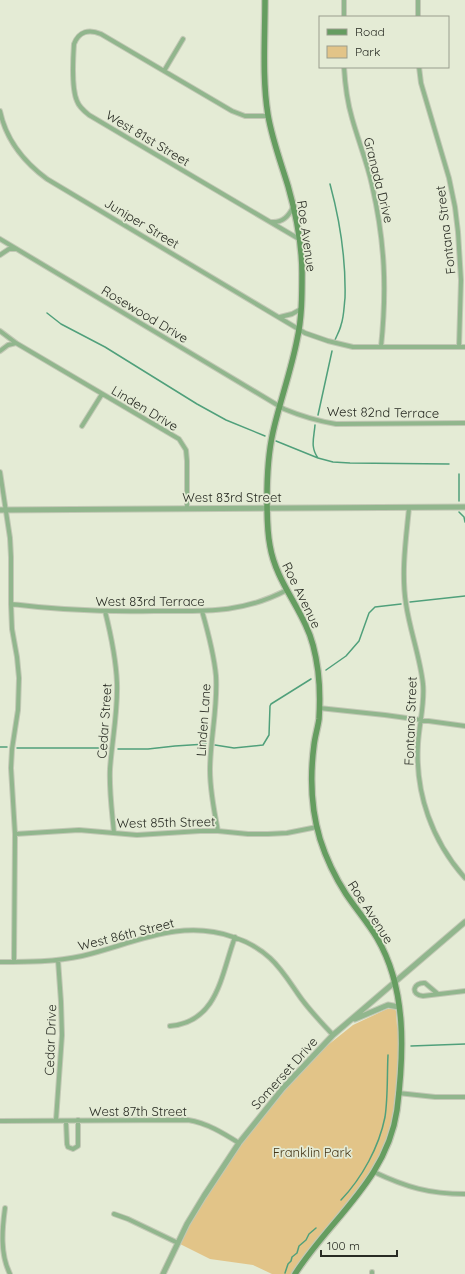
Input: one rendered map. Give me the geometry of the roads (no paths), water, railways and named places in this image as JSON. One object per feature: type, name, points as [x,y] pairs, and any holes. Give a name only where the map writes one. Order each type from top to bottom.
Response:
[{"type":"main road","name":"Roe Avenue","points":[[265,0],[265,82],[268,116],[273,140],[293,207],[299,239],[302,269],[302,308],[300,329],[292,366],[279,406],[269,448],[267,470],[268,531],[272,554],[280,576],[306,624],[313,647],[318,674],[319,708],[312,773],[312,798],[317,827],[330,863],[347,894],[377,938],[388,960],[395,983],[401,1034],[396,1114],[384,1152],[374,1172],[362,1190],[316,1244],[295,1274]]},
{"type":"street","points":[[344,0],[344,16]]},
{"type":"street","points":[[418,0],[418,16]]},
{"type":"street","name":"West 81st Street","points":[[164,72],[94,31],[88,31],[80,34],[74,44],[74,88],[77,101],[83,110],[89,115],[299,239]]},
{"type":"street","points":[[184,39],[164,72],[236,114],[250,117],[268,116]]},
{"type":"street","name":"Granada Drive","points":[[344,68],[348,101],[372,183],[381,229],[385,281],[384,318],[381,348]]},
{"type":"street","name":"Fontana Street","points":[[419,68],[421,83],[449,178],[455,207],[461,280],[459,347]]},
{"type":"street","name":"Juniper Street","points":[[0,111],[5,128],[10,138],[25,160],[36,170],[54,183],[300,329],[321,339],[356,347],[465,347]]},
{"type":"street","points":[[269,222],[275,223],[283,219],[289,214],[293,207]]},
{"type":"street","name":"Rosewood Drive","points":[[0,239],[279,406]]},
{"type":"street","points":[[0,255],[9,249],[16,249]]},
{"type":"street","points":[[280,317],[292,314],[302,308]]},
{"type":"street","name":"Linden Drive","points":[[0,331],[16,343],[179,439],[186,450],[187,509]]},
{"type":"street","points":[[0,350],[8,344],[16,343]]},
{"type":"street","name":"Linden Drive","points":[[82,426],[102,394]]},
{"type":"street","name":"West 82nd Terrace","points":[[279,406],[308,418],[336,424],[465,423]]},
{"type":"street","points":[[0,472],[3,510],[10,538],[12,557],[12,629],[19,678],[18,710],[12,749],[11,768],[15,834],[14,962]]},
{"type":"street","name":"West 83rd Street","points":[[3,510],[465,507]]},
{"type":"street","name":"Fontana Street","points":[[409,508],[405,548],[405,589],[408,616],[422,676],[423,694],[418,743],[419,781],[427,815],[440,843],[450,860],[465,878]]},
{"type":"street","name":"West 83rd Terrace","points":[[11,604],[53,609],[105,611],[202,611],[231,609],[247,606],[273,598],[287,590]]},
{"type":"street","name":"Cedar Street","points":[[105,611],[113,646],[117,683],[116,722],[110,769],[110,789],[114,833]]},
{"type":"street","name":"Linden Lane","points":[[202,611],[211,641],[216,677],[216,710],[211,748],[210,771],[218,831]]},
{"type":"street","points":[[319,708],[465,726]]},
{"type":"street","name":"West 85th Street","points":[[15,834],[69,830],[137,835],[183,831],[218,831],[268,834],[287,833],[317,827]]},
{"type":"street","name":"Somerset Drive","points":[[163,1274],[204,1196],[239,1143],[283,1088],[333,1036],[465,922]]},
{"type":"street","name":"West 86th Street","points":[[0,962],[58,960],[80,956],[158,934],[180,930],[214,932],[235,937],[253,946],[270,958],[282,971],[311,1012],[333,1036]]},
{"type":"street","points":[[170,1026],[180,1026],[195,1019],[209,1006],[218,989],[235,937]]},
{"type":"street","name":"Cedar Drive","points":[[56,1120],[62,1035],[62,1002],[58,960]]},
{"type":"street","points":[[438,994],[425,983],[418,983],[415,986],[414,990],[418,995],[438,994],[465,991]]},
{"type":"street","points":[[349,1022],[388,1005],[399,1007]]},
{"type":"street","points":[[398,1093],[435,1097],[465,1097]]},
{"type":"street","name":"West 87th Street","points":[[66,1120],[67,1144],[68,1147],[73,1149],[76,1148],[78,1144],[78,1120]]},
{"type":"street","name":"West 87th Street","points":[[0,1121],[195,1121],[212,1127],[239,1143]]},
{"type":"street","points":[[374,1172],[416,1189],[436,1193],[465,1194]]},
{"type":"street","points":[[5,1208],[2,1251],[10,1274]]},
{"type":"street","points":[[114,1214],[135,1222],[178,1243]]},
{"type":"waterway","points":[[330,184],[342,240],[345,283],[343,319],[335,340]]},
{"type":"waterway","points":[[47,313],[61,324],[105,347],[197,404],[226,420],[265,436]]},
{"type":"waterway","points":[[318,415],[332,351]]},
{"type":"waterway","points":[[315,425],[313,446],[318,458]]},
{"type":"waterway","points":[[276,441],[318,458],[333,462],[449,464]]},
{"type":"waterway","points":[[459,474],[459,501]]},
{"type":"waterway","points":[[459,512],[464,517],[465,522]]},
{"type":"waterway","points":[[410,602],[465,596]]},
{"type":"waterway","points":[[326,670],[346,656],[359,641],[369,613],[375,607],[401,604]]},
{"type":"waterway","points":[[215,745],[234,748],[263,745],[269,735],[271,704],[311,679]]},
{"type":"waterway","points":[[118,749],[148,749],[206,744]]},
{"type":"waterway","points":[[0,747],[7,747]]},
{"type":"waterway","points":[[17,748],[108,748]]},
{"type":"waterway","points":[[411,1046],[465,1044]]},
{"type":"waterway","points":[[341,1200],[363,1172],[379,1140],[387,1102],[388,1055]]},
{"type":"waterway","points":[[285,1273],[288,1264],[292,1257],[297,1253],[299,1246],[316,1228]]},
{"type":"park label","name":"Franklin Park","points":[[312,1152]]}]
